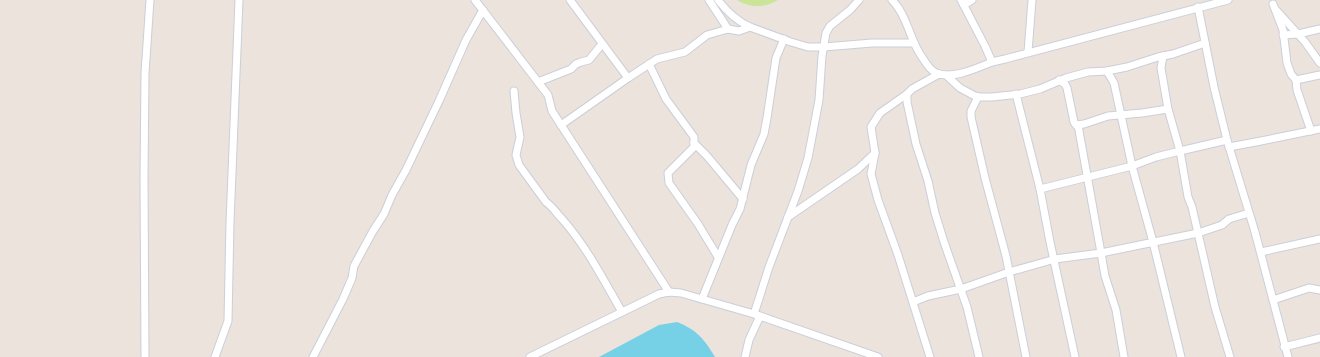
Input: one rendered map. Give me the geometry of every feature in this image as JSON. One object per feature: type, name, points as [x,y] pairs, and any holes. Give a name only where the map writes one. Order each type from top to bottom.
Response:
[{"type":"street","points":[[145,357],[145,73],[150,0]]},
{"type":"street","points":[[215,357],[228,321],[230,222],[239,0]]},
{"type":"street","points":[[475,0],[548,95],[552,111],[669,292]]},
{"type":"street","points":[[570,0],[628,78]]},
{"type":"street","points":[[710,0],[728,29]]},
{"type":"street","points":[[718,0],[734,18],[750,27],[808,47],[872,43],[914,43]]},
{"type":"street","points":[[745,357],[769,267],[798,191],[808,158],[819,100],[822,56],[826,33],[830,26],[850,10],[859,0]]},
{"type":"street","points":[[892,0],[897,5],[906,21],[914,43],[934,73],[943,75],[960,88],[978,97],[1016,94],[1040,89],[1059,80],[1088,72],[1107,71],[1127,67],[1205,43]]},
{"type":"street","points":[[972,0],[962,2],[992,62]]},
{"type":"street","points":[[1028,52],[1032,0]]},
{"type":"street","points":[[930,357],[898,255],[883,217],[871,174],[875,153],[871,127],[880,113],[912,89],[943,75],[970,70],[992,62],[1199,5],[1228,0]]},
{"type":"street","points":[[1273,2],[1281,16],[1298,34],[1320,63]]},
{"type":"street","points":[[1273,2],[1283,30],[1287,63],[1291,74],[1296,80],[1297,90],[1312,131]]},
{"type":"street","points":[[1199,5],[1205,43],[1228,143],[1260,252],[1284,347],[1288,357]]},
{"type":"street","points":[[313,357],[343,299],[352,278],[354,266],[384,214],[439,102],[466,40],[483,10]]},
{"type":"street","points":[[561,125],[657,59],[684,52],[708,35],[728,29],[739,31],[750,27]]},
{"type":"street","points":[[1283,35],[1298,34],[1320,29]]},
{"type":"street","points":[[702,299],[718,257],[740,209],[751,165],[764,134],[776,58],[784,39]]},
{"type":"street","points":[[538,82],[571,69],[576,64],[589,60],[602,44]]},
{"type":"street","points":[[1163,56],[1160,68],[1168,109],[1180,151],[1188,197],[1192,207],[1215,307],[1230,357]]},
{"type":"street","points":[[649,64],[666,99],[694,137],[694,147],[668,173],[669,183],[698,224],[718,257]]},
{"type":"street","points":[[1107,71],[1114,83],[1132,166],[1153,242],[1180,357]]},
{"type":"street","points":[[1296,80],[1320,74]]},
{"type":"street","points":[[1059,80],[1065,84],[1067,88],[1074,122],[1078,125],[1105,276],[1116,310],[1124,357]]},
{"type":"street","points":[[514,91],[520,137],[516,154],[519,165],[546,202],[552,206],[585,247],[622,312]]},
{"type":"street","points":[[907,94],[909,114],[916,144],[928,181],[935,213],[945,245],[968,307],[979,357]]},
{"type":"street","points":[[1016,94],[1040,189],[1075,357]]},
{"type":"street","points":[[978,97],[971,111],[971,117],[1009,272],[1026,357]]},
{"type":"street","points":[[1078,125],[1108,116],[1168,109]]},
{"type":"street","points":[[1040,189],[1088,178],[1180,151],[1228,143],[1261,141],[1320,129]]},
{"type":"street","points":[[694,143],[707,156],[743,199]]},
{"type":"street","points":[[788,217],[858,169],[875,153]]},
{"type":"street","points":[[913,302],[928,296],[961,289],[1009,272],[1054,259],[1101,253],[1198,233],[1222,225],[1228,219],[1249,213]]},
{"type":"street","points":[[1260,252],[1320,239]]},
{"type":"street","points":[[1272,300],[1309,288],[1320,290]]},
{"type":"street","points":[[530,357],[659,294],[669,292],[681,293],[757,315],[878,357]]},
{"type":"street","points":[[1284,347],[1320,338]]},
{"type":"green space","points":[[737,0],[778,0],[763,6],[752,6]]},
{"type":"water","points":[[677,322],[695,332],[707,345],[715,357],[599,357],[659,325]]}]
